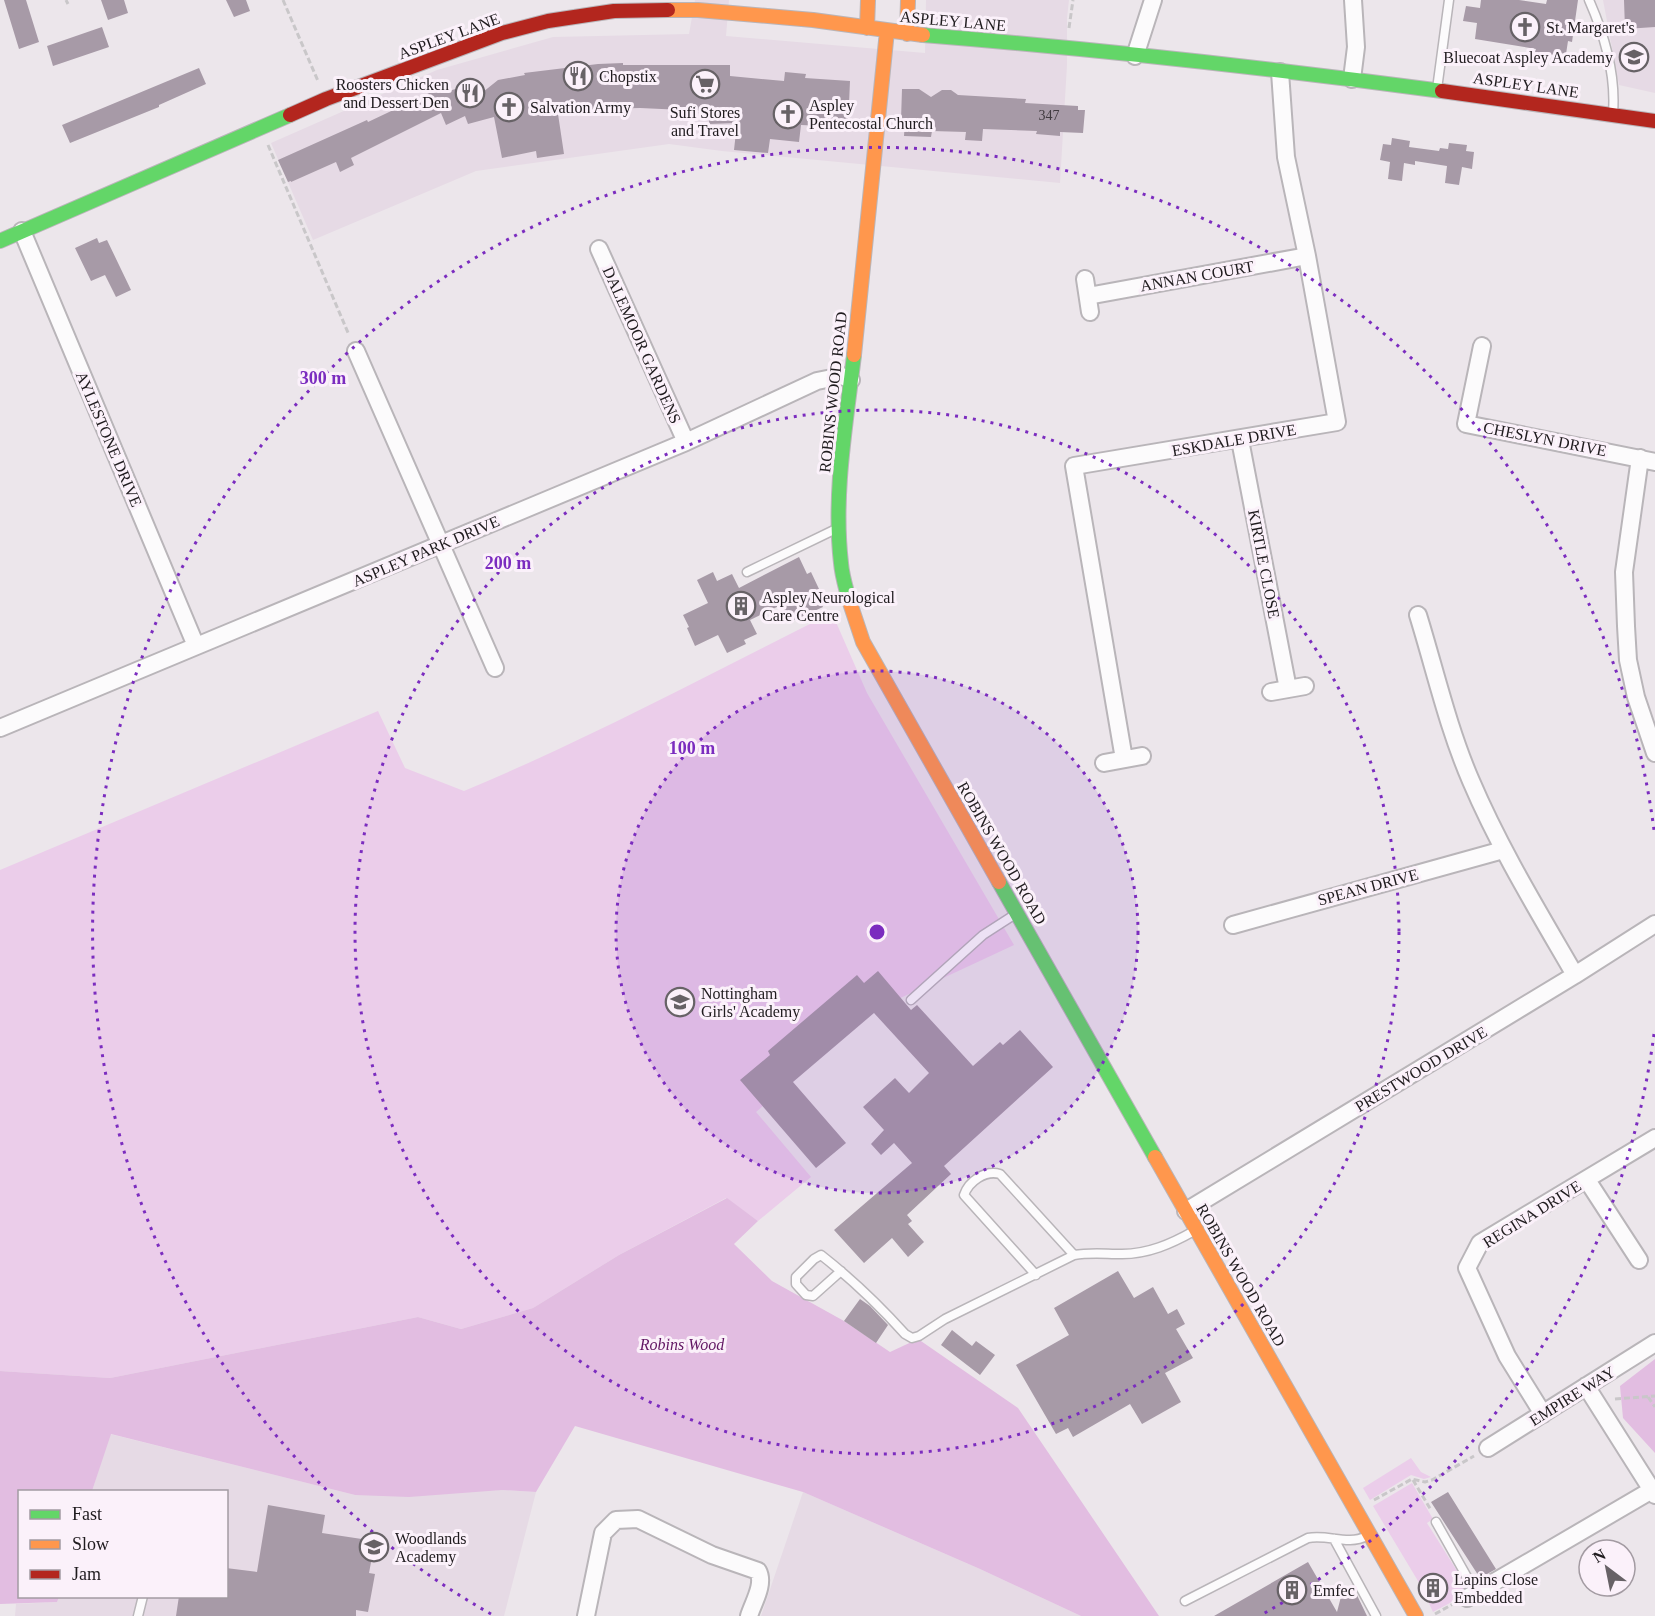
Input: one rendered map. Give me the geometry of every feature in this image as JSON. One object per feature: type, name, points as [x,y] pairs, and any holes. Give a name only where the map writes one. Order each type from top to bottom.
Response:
[{"type":"street","points":[[867,0],[867,28]]},
{"type":"street","points":[[907,34],[908,0]]},
{"type":"street","points":[[1135,56],[1153,0]]},
{"type":"street","points":[[1352,79],[1356,46],[1353,0]]},
{"type":"street","name":"ASPLEY LANE","points":[[0,241],[326,99],[502,33],[548,21],[636,5],[813,20],[907,34],[1066,47],[1352,79],[1655,121]]},
{"type":"street","name":"ROBINS WOOD ROAD","points":[[887,31],[841,460],[838,528],[841,566],[846,589],[863,642],[1416,1616]]},
{"type":"street","name":"ESKDALE DRIVE","points":[[1124,759],[1074,466],[1337,422],[1307,256],[1286,157],[1280,72]]},
{"type":"street","name":"AYLESTONE DRIVE","points":[[22,231],[196,646]]},
{"type":"street","name":"DALEMOOR GARDENS","points":[[598,249],[686,442]]},
{"type":"street","name":"ANNAN COURT","points":[[1085,279],[1089,304],[1307,256]]},
{"type":"street","points":[[356,351],[495,668]]},
{"type":"street","name":"CHESLYN DRIVE","points":[[1462,354],[1480,352],[1466,424],[1647,460]]},
{"type":"street","name":"ASPLEY PARK DRIVE","points":[[0,728],[686,442],[818,381],[842,376],[851,380]]},
{"type":"street","name":"KIRTLE CLOSE","points":[[1240,440],[1279,690],[1305,686]]},
{"type":"street","points":[[1647,460],[1624,572],[1628,660],[1636,698],[1655,753]]},
{"type":"street","points":[[1418,615],[1470,780],[1503,850],[1575,975]]},
{"type":"street","points":[[1104,763],[1142,756]]},
{"type":"street","name":"SPEAN DRIVE","points":[[1233,925],[1503,850]]},
{"type":"street","name":"PRESTWOOD DRIVE","points":[[1186,1211],[1655,924]]},
{"type":"street","name":"REGINA DRIVE","points":[[1543,1414],[1507,1356],[1467,1268],[1480,1243],[1655,1138]]},
{"type":"street","points":[[1587,1180],[1639,1260]]},
{"type":"street","name":"EMPIRE WAY","points":[[1488,1448],[1655,1343]]},
{"type":"street","points":[[1472,1596],[1653,1492],[1586,1386]]},
{"type":"street","points":[[586,1616],[603,1533],[616,1520],[638,1519],[712,1555],[758,1571],[761,1576],[759,1586],[748,1616]]},
{"type":"lane","points":[[1436,90],[1449,0]]},
{"type":"lane","points":[[1589,0],[1599,23],[1611,74],[1614,95],[1613,114]]},
{"type":"lane","points":[[747,572],[838,528]]},
{"type":"lane","points":[[911,1000],[983,935],[1017,914]]},
{"type":"lane","points":[[1036,1275],[964,1195],[967,1187],[985,1174],[993,1172],[1000,1174],[1074,1255]]},
{"type":"lane","points":[[841,1271],[813,1296],[806,1295],[796,1284],[796,1277],[821,1255],[841,1271],[868,1294],[905,1334],[912,1338],[945,1319],[1074,1255],[1092,1252],[1124,1254],[1146,1251],[1170,1245],[1197,1230]]},
{"type":"lane","points":[[1436,1522],[1472,1596]]},
{"type":"lane","points":[[1185,1601],[1308,1538],[1316,1536],[1356,1542],[1370,1534]]},
{"type":"lane","points":[[1334,1539],[1376,1616]]},
{"type":"lane","points":[[138,1616],[142,1598]]},
{"type":"path","points":[[283,0],[326,99]]},
{"type":"path","points":[[1066,47],[1074,0]]},
{"type":"path","points":[[261,128],[356,351]]},
{"type":"path","points":[[1600,1408],[1617,1398],[1655,1396]]},
{"type":"path","points":[[1648,1397],[1655,1407]]},
{"type":"path","points":[[1357,1510],[1412,1479],[1425,1482],[1488,1448]]},
{"type":"path","points":[[1412,1479],[1438,1521],[1436,1522]]},
{"type":"path","points":[[1432,1616],[1463,1597],[1472,1596]]},
{"type":"shaded area","points":[[695,0],[729,0],[726,36],[925,53],[926,0],[1069,0],[1060,183],[669,144],[476,171],[313,240],[271,143],[437,70],[553,37],[689,34]]},
{"type":"shaded area","name":"Bluecoat Aspley Academy","points":[[1603,0],[1655,0],[1655,93],[1619,85]]},
{"type":"shaded area","name":"Nottingham Girls' Academy","points":[[832,613],[867,693],[1014,945],[863,1017],[756,1112],[811,1177],[758,1221],[726,1198],[619,1255],[533,1308],[461,1329],[418,1317],[110,1378],[0,1371],[0,870],[378,711],[405,768],[464,791],[603,728]]},
{"type":"shaded area","name":"Woodlands Academy","points":[[110,1434],[355,1495],[502,1490],[536,1492],[504,1616],[15,1616],[16,1604],[57,1602],[59,1598],[228,1598],[228,1490],[92,1490]]},
{"type":"shaded area","points":[[1411,1458],[1421,1472],[1431,1477],[1424,1479],[1411,1475],[1370,1500],[1363,1488]]},
{"type":"shaded area","points":[[1412,1483],[1433,1519],[1427,1523],[1464,1582],[1458,1597],[1433,1612],[1421,1586],[1373,1506]]},
{"type":"shaded area","points":[[803,1492],[980,1569],[1081,1616],[761,1616]]},
{"type":"green space","name":"Robins Wood","points":[[727,1198],[758,1221],[734,1244],[772,1281],[844,1321],[890,1352],[918,1339],[1018,1408],[1159,1616],[1081,1616],[803,1492],[575,1426],[536,1492],[502,1490],[409,1497],[355,1495],[111,1434],[92,1490],[18,1490],[18,1598],[59,1598],[57,1602],[0,1604],[0,1371],[110,1378],[418,1317],[461,1329],[533,1308],[619,1255]]},
{"type":"green space","points":[[1655,1359],[1655,1453],[1623,1418],[1620,1386]]},
{"type":"building","points":[[4,0],[26,0],[39,42],[19,49]]},
{"type":"building","points":[[101,0],[124,0],[128,13],[108,20]]},
{"type":"building","points":[[226,0],[246,0],[250,11],[234,17]]},
{"type":"building","name":"St. Margaret's","points":[[1481,0],[1519,0],[1546,4],[1547,0],[1578,0],[1572,42],[1568,41],[1566,54],[1535,52],[1536,49],[1475,39],[1477,23],[1463,21],[1466,6],[1480,8]]},
{"type":"building","points":[[1624,0],[1655,0],[1655,27],[1625,29]]},
{"type":"building","points":[[102,27],[109,47],[53,66],[47,46]]},
{"type":"building","points":[[623,63],[623,65],[730,65],[730,76],[784,81],[785,72],[806,74],[805,78],[850,81],[848,127],[801,125],[799,142],[770,139],[768,153],[734,150],[737,123],[709,124],[709,112],[640,108],[595,109],[558,114],[564,154],[537,158],[536,151],[502,158],[494,117],[468,124],[465,116],[446,125],[441,113],[351,158],[354,165],[340,172],[336,162],[288,182],[278,160],[367,120],[368,122],[442,87],[445,92],[480,82],[483,92],[498,80],[525,75],[524,73]]},
{"type":"building","points":[[199,68],[206,84],[159,107],[70,143],[62,125]]},
{"type":"building","points":[[902,89],[919,89],[931,97],[942,90],[951,90],[958,95],[1026,99],[1025,103],[1078,106],[1078,110],[1085,110],[1083,133],[1060,132],[1060,136],[1036,134],[1037,131],[983,129],[982,141],[965,140],[966,132],[932,131],[931,137],[904,136],[905,120],[901,120]]},
{"type":"building","points":[[1392,138],[1410,141],[1409,147],[1439,151],[1440,148],[1448,149],[1449,143],[1467,145],[1466,151],[1474,152],[1472,169],[1462,167],[1459,185],[1445,183],[1447,166],[1415,161],[1415,165],[1404,163],[1402,181],[1388,179],[1390,162],[1380,160],[1383,144],[1391,145]]},
{"type":"building","points":[[97,238],[99,243],[107,240],[131,290],[116,297],[105,275],[91,281],[75,248]]},
{"type":"building","name":"Aspley Neurological Care Centre","points":[[799,557],[807,574],[811,572],[819,589],[816,591],[823,607],[790,622],[781,605],[750,620],[757,634],[744,640],[746,644],[727,653],[718,635],[695,646],[683,615],[708,603],[697,580],[713,572],[717,581],[732,574],[739,588]]},
{"type":"building","points":[[878,971],[911,1010],[917,1005],[973,1066],[1000,1042],[1003,1045],[1020,1030],[1053,1067],[944,1166],[951,1174],[907,1215],[912,1221],[908,1224],[924,1242],[908,1257],[892,1238],[864,1263],[834,1230],[912,1163],[894,1143],[881,1155],[871,1144],[884,1130],[863,1107],[895,1078],[909,1093],[929,1073],[874,1013],[793,1082],[846,1143],[816,1168],[740,1080],[770,1055],[768,1051],[857,975],[864,983]]},
{"type":"building","points":[[1118,1271],[1134,1298],[1153,1287],[1168,1314],[1177,1309],[1185,1324],[1176,1329],[1193,1358],[1165,1373],[1181,1402],[1142,1424],[1130,1404],[1073,1437],[1068,1428],[1056,1434],[1016,1365],[1069,1335],[1054,1308]]},
{"type":"building","points":[[860,1299],[888,1325],[876,1343],[844,1321]]},
{"type":"building","points":[[952,1330],[972,1346],[976,1341],[995,1355],[980,1375],[941,1345]]},
{"type":"building","points":[[1448,1492],[1496,1569],[1480,1578],[1431,1502]]},
{"type":"building","points":[[268,1505],[325,1515],[322,1533],[375,1541],[369,1573],[375,1574],[368,1612],[356,1610],[356,1616],[176,1616],[179,1598],[228,1598],[228,1568],[257,1572]]},
{"type":"building","name":"Emfec","points":[[1308,1562],[1337,1612],[1343,1589],[1355,1591],[1367,1616],[1214,1616]]},
{"type":"traffic: fast","points":[[923,35],[1053,46],[1442,91]]},
{"type":"traffic: fast","points":[[0,241],[290,115]]},
{"type":"traffic: fast","points":[[849,600],[844,582],[839,537],[839,485],[854,355]]},
{"type":"traffic: fast","points":[[999,882],[1155,1157]]},
{"type":"traffic: slow","points":[[867,28],[868,0]]},
{"type":"traffic: slow","points":[[907,34],[908,0]]},
{"type":"traffic: slow","points":[[668,10],[698,10],[813,20],[923,35]]},
{"type":"traffic: slow","points":[[854,355],[887,31]]},
{"type":"traffic: slow","points":[[849,600],[863,642],[999,882]]},
{"type":"traffic: slow","points":[[1155,1157],[1416,1616]]},
{"type":"traffic: jam","points":[[290,115],[326,99],[502,33],[548,21],[614,11],[668,10]]},
{"type":"traffic: jam","points":[[1442,91],[1655,121]]},
{"type":"place","name":"St. Margaret's","points":[[1525,27]]},
{"type":"place","name":"Bluecoat Aspley Academy","points":[[1634,57]]},
{"type":"place","name":"Chopstix","points":[[578,76]]},
{"type":"place","name":"Sufi Stores and Travel","points":[[705,84]]},
{"type":"place","name":"Roosters Chicken and Dessert Den","points":[[470,93]]},
{"type":"place","name":"Salvation Army","points":[[509,107]]},
{"type":"place","name":"Aspley Pentecostal Church","points":[[788,114]]},
{"type":"place","name":"Aspley Neurological Care Centre","points":[[741,606]]},
{"type":"place","name":"Nottingham Girls' Academy","points":[[680,1002]]},
{"type":"place","name":"Woodlands Academy","points":[[374,1547]]},
{"type":"place","name":"Lapins Close Embedded","points":[[1433,1588]]},
{"type":"place","name":"Emfec","points":[[1292,1590]]}]
